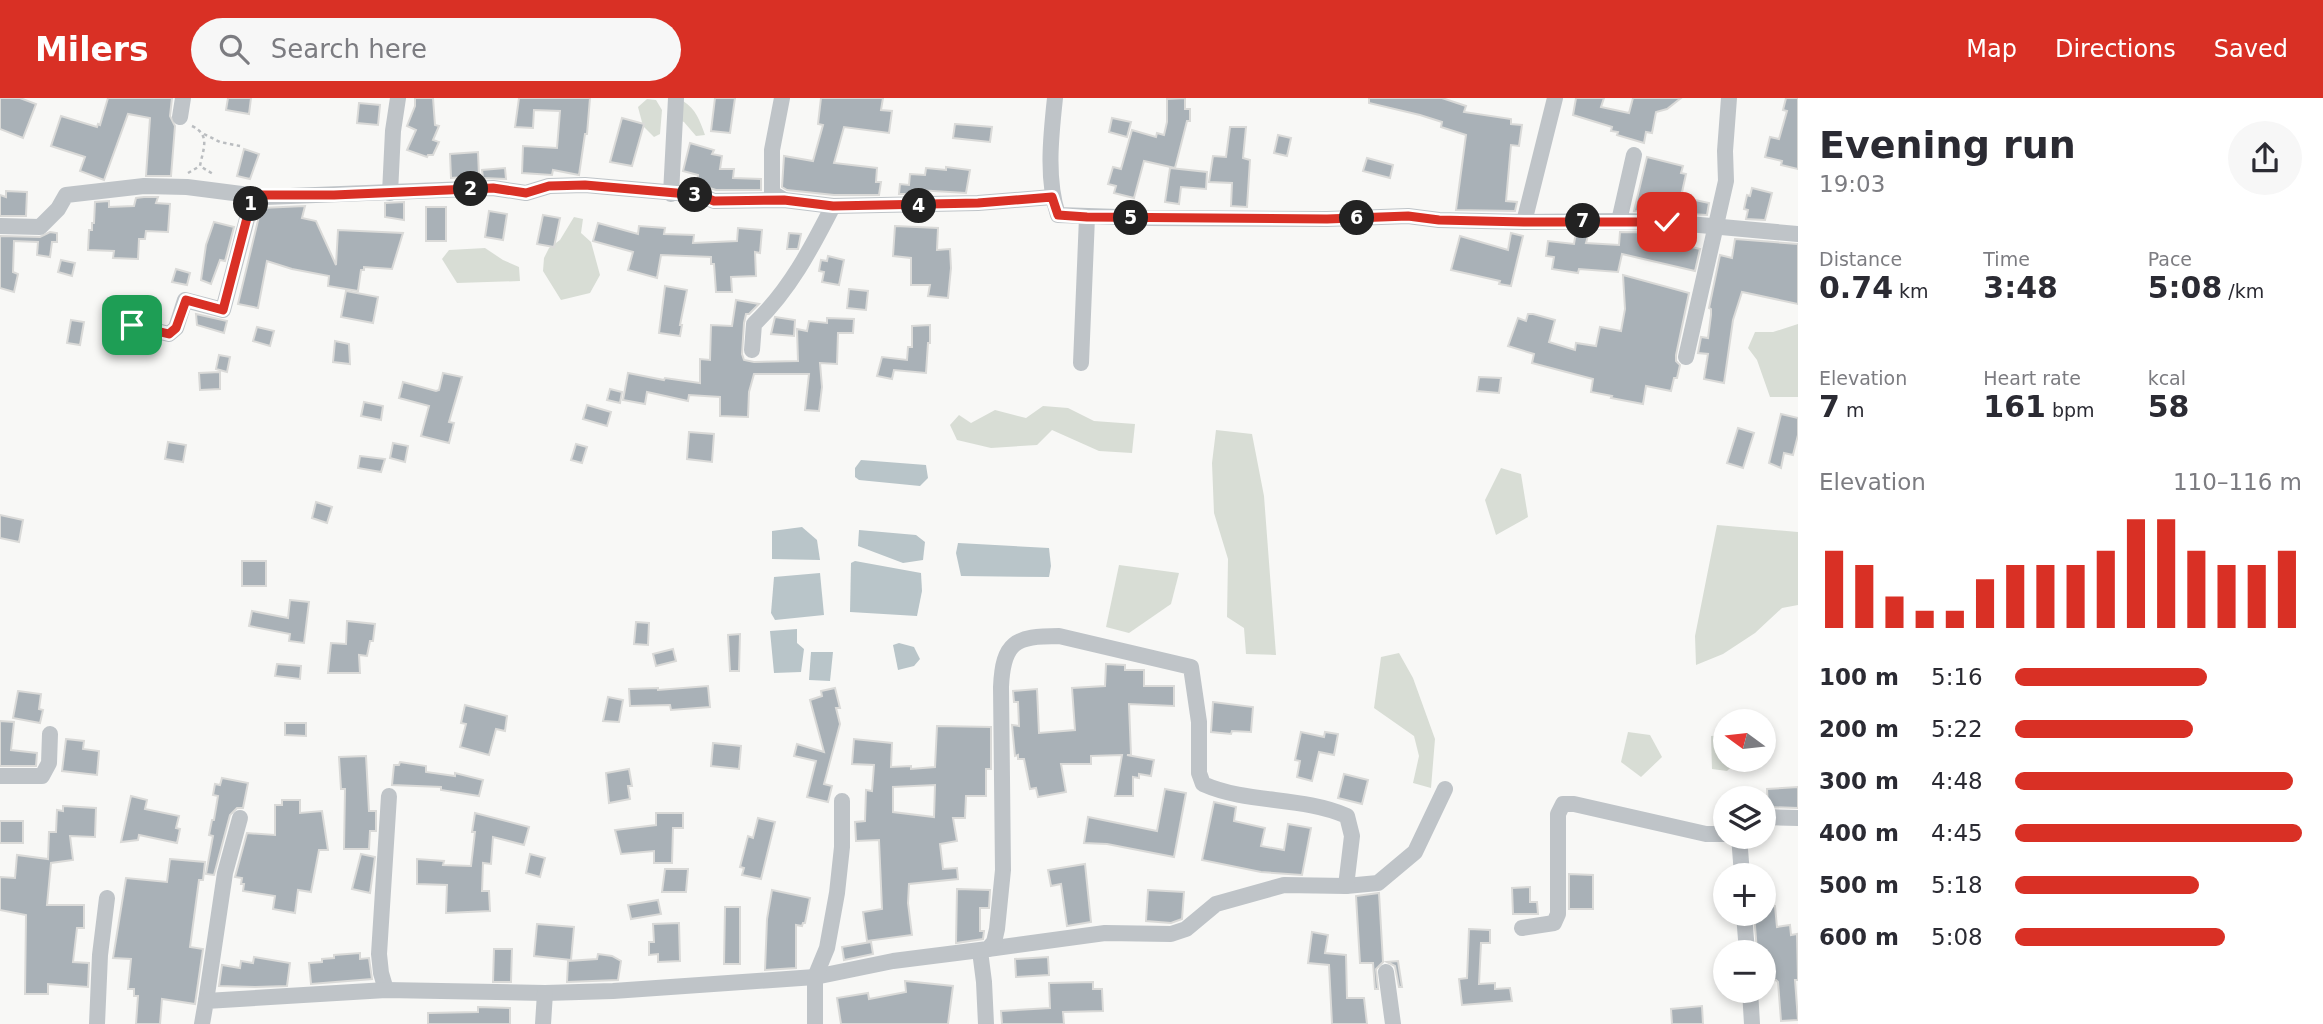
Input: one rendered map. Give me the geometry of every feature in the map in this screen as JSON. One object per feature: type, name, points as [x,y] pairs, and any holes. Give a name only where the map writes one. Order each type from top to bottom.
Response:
[{"type":"street","points":[[180,117],[183,98]]},
{"type":"street","points":[[390,193],[393,131],[398,98]]},
{"type":"street","points":[[671,194],[676,98]]},
{"type":"street","points":[[782,98],[772,150],[772,193],[784,200]]},
{"type":"street","points":[[1055,98],[1052,122],[1052,197],[1058,215],[1327,219],[1408,216],[1439,220],[1524,222],[1667,222],[1798,234]]},
{"type":"street","points":[[1524,222],[1555,98]]},
{"type":"street","points":[[1686,357],[1726,181],[1729,98]]},
{"type":"street","points":[[1619,221],[1634,155]]},
{"type":"street","points":[[0,226],[40,227],[58,209],[66,195],[144,186],[187,187],[253,195],[493,188],[526,193],[549,186],[585,185],[699,195],[714,201],[784,200],[833,206],[978,203],[1052,197]]},
{"type":"street","points":[[132,325],[169,334],[176,328],[186,300],[223,310],[253,195]]},
{"type":"street","points":[[752,350],[754,324],[766,313],[803,265],[833,206]]},
{"type":"street","points":[[1081,363],[1087,217]]},
{"type":"street","points":[[984,950],[995,942],[1003,870],[1001,687],[1004,659],[1008,649],[1017,642],[1037,636],[1059,636],[1191,667],[1199,722],[1199,773],[1203,785],[1261,798],[1315,804],[1347,816],[1352,836],[1346,886]]},
{"type":"street","points":[[0,776],[42,776],[49,763],[50,734]]},
{"type":"street","points":[[206,1001],[386,990],[545,993],[613,991],[816,977],[893,961],[1105,933],[1171,934],[1186,929],[1216,904],[1284,885],[1346,886],[1378,883],[1415,852],[1446,789]]},
{"type":"street","points":[[386,990],[379,954],[389,796]]},
{"type":"street","points":[[815,1024],[816,977],[827,948],[837,893],[842,847],[842,801]]},
{"type":"street","points":[[1522,928],[1554,923],[1558,914],[1558,814],[1563,804],[1574,804],[1713,834]]},
{"type":"street","points":[[1776,817],[1798,818]]},
{"type":"street","points":[[202,1024],[225,873],[240,818]]},
{"type":"street","points":[[97,1024],[100,955],[107,898]]},
{"type":"street","points":[[984,950],[986,1024]]},
{"type":"street","points":[[1386,972],[1393,1024]]},
{"type":"street","points":[[543,1024],[545,993]]},
{"type":"street","points":[[1751,1003],[1752,1024]]},
{"type":"path","points":[[180,117],[220,142],[240,146]]},
{"type":"path","points":[[204,134],[206,140],[200,166],[220,181],[216,191]]},
{"type":"shaded area","points":[[647,99],[656,100],[662,110],[660,134],[654,137],[643,126],[638,107]]},
{"type":"shaded area","points":[[683,101],[694,112],[705,135],[696,136],[684,122],[673,118]]},
{"type":"shaded area","points":[[574,217],[583,219],[581,233],[591,242],[600,275],[590,293],[561,300],[543,271],[544,258],[549,248],[560,240]]},
{"type":"shaded area","points":[[485,248],[519,267],[520,281],[457,283],[442,259],[449,250]]},
{"type":"shaded area","points":[[1798,324],[1798,397],[1770,397],[1757,360],[1748,348],[1755,332],[1773,332]]},
{"type":"shaded area","points":[[1043,406],[1068,408],[1094,421],[1135,424],[1132,453],[1099,451],[1052,430],[1037,445],[991,448],[957,440],[950,425],[959,415],[971,423],[995,410],[1026,418]]},
{"type":"shaded area","points":[[1216,430],[1252,434],[1264,496],[1276,655],[1246,654],[1244,628],[1227,617],[1228,559],[1214,513],[1212,463]]},
{"type":"shaded area","points":[[861,460],[926,465],[928,478],[920,486],[859,480],[855,477],[855,468]]},
{"type":"shaded area","points":[[1501,468],[1521,474],[1528,517],[1496,535],[1485,500]]},
{"type":"shaded area","points":[[1717,525],[1798,532],[1798,605],[1782,608],[1755,633],[1723,654],[1696,665],[1695,636]]},
{"type":"shaded area","points":[[802,527],[817,540],[820,560],[772,559],[772,531]]},
{"type":"shaded area","points":[[859,530],[916,535],[925,542],[923,560],[903,563],[858,546]]},
{"type":"shaded area","points":[[958,543],[1049,548],[1049,577],[961,576],[956,553]]},
{"type":"shaded area","points":[[855,561],[921,573],[922,591],[917,616],[850,612],[851,563]]},
{"type":"shaded area","points":[[1119,565],[1179,573],[1171,604],[1129,633],[1106,627]]},
{"type":"shaded area","points":[[820,573],[824,615],[775,620],[771,613],[774,577]]},
{"type":"shaded area","points":[[797,629],[797,643],[804,649],[801,672],[774,673],[770,631]]},
{"type":"shaded area","points":[[899,643],[914,647],[920,659],[914,666],[898,670],[893,645]]},
{"type":"shaded area","points":[[811,652],[833,652],[830,681],[809,680]]},
{"type":"shaded area","points":[[1399,653],[1413,678],[1435,739],[1431,788],[1413,783],[1419,756],[1414,736],[1374,708],[1381,657]]},
{"type":"shaded area","points":[[1628,732],[1650,735],[1662,757],[1641,777],[1621,762]]},
{"type":"shaded area","points":[[1713,736],[1713,769],[1712,769]]},
{"type":"building","points":[[0,98],[20,98],[36,104],[23,138],[0,129]]},
{"type":"building","points":[[108,98],[172,98],[170,116],[175,126],[171,176],[146,176],[150,118],[128,114],[104,180],[80,171],[85,157],[51,146],[61,116],[97,127]]},
{"type":"building","points":[[228,98],[251,98],[249,114],[226,110]]},
{"type":"building","points":[[415,98],[433,98],[435,125],[439,126],[433,140],[439,142],[433,155],[427,157],[407,150],[416,130],[407,126],[415,106]]},
{"type":"building","points":[[519,98],[590,98],[587,134],[579,175],[553,170],[552,175],[522,173],[523,146],[557,148],[560,111],[534,110],[533,128],[515,127]]},
{"type":"building","points":[[715,98],[735,98],[730,133],[711,131]]},
{"type":"building","points":[[821,98],[883,98],[881,110],[892,111],[889,133],[844,127],[834,163],[877,168],[876,182],[881,182],[879,195],[834,195],[787,190],[782,187],[784,156],[813,161],[823,125],[818,124]]},
{"type":"building","points":[[1185,98],[1185,109],[1190,109],[1190,121],[1187,121],[1175,168],[1144,161],[1134,198],[1114,193],[1116,186],[1108,184],[1113,167],[1121,169],[1132,130],[1156,137],[1157,133],[1164,135],[1167,99]]},
{"type":"building","points":[[1369,98],[1442,98],[1466,106],[1464,112],[1511,119],[1511,124],[1522,125],[1519,146],[1511,145],[1506,201],[1517,202],[1515,211],[1456,210],[1466,135],[1441,127],[1442,122],[1369,103]]},
{"type":"building","points":[[1576,98],[1604,98],[1601,107],[1629,113],[1633,98],[1681,98],[1667,109],[1656,112],[1652,133],[1646,132],[1644,143],[1617,135],[1618,132],[1611,131],[1612,127],[1573,115]]},
{"type":"building","points":[[1786,98],[1798,98],[1798,169],[1765,157],[1770,137],[1779,139],[1787,111],[1783,110]]},
{"type":"building","points":[[359,103],[380,105],[378,125],[357,123]]},
{"type":"building","points":[[622,118],[644,124],[632,166],[610,162]]},
{"type":"building","points":[[1112,118],[1131,122],[1127,137],[1109,132]]},
{"type":"building","points":[[955,124],[992,127],[990,142],[953,138]]},
{"type":"building","points":[[1230,127],[1246,127],[1243,158],[1250,160],[1247,207],[1231,206],[1232,183],[1209,182],[1213,156],[1226,157]]},
{"type":"building","points":[[1278,135],[1291,138],[1287,156],[1274,153]]},
{"type":"building","points":[[690,143],[714,150],[712,154],[722,156],[720,169],[734,169],[733,178],[761,179],[761,190],[716,190],[697,184],[698,175],[683,171]]},
{"type":"building","points":[[244,149],[259,154],[250,179],[237,176]]},
{"type":"building","points":[[478,152],[479,176],[451,178],[450,154]]},
{"type":"building","points":[[1647,157],[1683,166],[1681,173],[1686,174],[1681,197],[1709,203],[1707,215],[1634,211]]},
{"type":"building","points":[[1367,158],[1393,165],[1390,178],[1363,171]]},
{"type":"building","points":[[946,167],[970,170],[966,193],[917,190],[917,194],[899,194],[900,184],[909,185],[910,174],[925,175],[926,168],[946,170]]},
{"type":"building","points":[[505,168],[506,179],[483,178],[482,170]]},
{"type":"building","points":[[1170,168],[1207,172],[1206,189],[1181,187],[1179,204],[1165,202]]},
{"type":"building","points":[[1752,188],[1772,193],[1765,220],[1746,219],[1748,210],[1744,209],[1747,195],[1750,196]]},
{"type":"building","points":[[6,191],[27,192],[26,216],[0,216],[0,195],[6,197]]},
{"type":"building","points":[[158,197],[156,203],[170,204],[168,232],[146,231],[145,239],[139,239],[138,259],[113,258],[114,251],[88,250],[95,202],[109,201],[109,207],[134,206],[136,198]]},
{"type":"building","points":[[404,202],[404,220],[385,217],[385,203]]},
{"type":"building","points":[[305,206],[302,218],[316,221],[336,265],[338,230],[403,233],[392,269],[364,267],[364,270],[361,270],[358,291],[328,286],[329,276],[267,261],[258,308],[238,304],[261,208]]},
{"type":"building","points":[[426,207],[446,207],[446,241],[426,241]]},
{"type":"building","points":[[489,211],[507,214],[503,240],[485,237]]},
{"type":"building","points":[[543,215],[560,218],[554,247],[537,244]]},
{"type":"building","points":[[214,222],[234,227],[225,261],[220,260],[211,284],[201,280],[206,245]]},
{"type":"building","points":[[598,223],[638,234],[639,226],[665,228],[664,234],[694,235],[693,243],[737,241],[738,228],[762,230],[760,253],[755,252],[756,276],[731,277],[732,292],[716,292],[711,257],[661,255],[657,278],[628,270],[633,252],[593,241]]},
{"type":"building","points":[[895,226],[938,228],[937,250],[950,249],[948,298],[928,296],[930,285],[911,285],[911,258],[893,256]]},
{"type":"building","points":[[50,232],[57,233],[57,242],[52,242],[50,257],[37,255],[38,242],[14,241],[13,272],[18,274],[14,292],[0,288],[0,236],[40,237]]},
{"type":"building","points":[[1576,232],[1589,232],[1586,243],[1619,245],[1620,232],[1673,233],[1671,242],[1700,249],[1695,271],[1622,254],[1618,272],[1579,269],[1578,273],[1552,269],[1554,257],[1546,256],[1548,241],[1574,244]]},
{"type":"building","points":[[789,233],[801,234],[798,249],[787,249]]},
{"type":"building","points":[[1511,233],[1523,236],[1511,286],[1451,270],[1460,236],[1508,250]]},
{"type":"building","points":[[1735,239],[1798,244],[1798,304],[1742,292],[1733,320],[1724,383],[1704,379],[1708,354],[1698,353],[1701,337],[1708,338],[1711,315],[1709,308],[1720,255],[1732,258]]},
{"type":"building","points":[[828,256],[844,260],[839,285],[822,282],[824,272],[819,271],[821,260],[827,261]]},
{"type":"building","points":[[61,260],[75,263],[72,276],[58,272]]},
{"type":"building","points":[[176,269],[190,273],[187,285],[172,282]]},
{"type":"building","points":[[1623,275],[1689,293],[1676,355],[1676,361],[1680,365],[1671,391],[1646,386],[1643,404],[1611,398],[1612,396],[1591,392],[1593,379],[1532,363],[1534,354],[1508,346],[1518,318],[1526,321],[1528,314],[1555,320],[1549,342],[1575,350],[1576,343],[1596,346],[1600,327],[1621,331],[1625,309]]},
{"type":"building","points":[[665,286],[687,290],[680,336],[659,333]]},
{"type":"building","points":[[849,289],[868,291],[866,310],[847,308]]},
{"type":"building","points":[[346,291],[378,297],[373,323],[341,317]]},
{"type":"building","points":[[736,300],[759,304],[746,314],[744,323],[742,354],[744,360],[754,362],[798,361],[797,329],[807,331],[809,321],[827,323],[827,318],[854,319],[853,333],[838,333],[837,364],[820,363],[822,387],[819,411],[805,410],[809,374],[754,374],[749,392],[748,417],[720,416],[720,397],[689,395],[688,401],[647,392],[645,404],[623,400],[628,373],[700,383],[700,359],[710,360],[711,325],[732,326]]},
{"type":"building","points":[[196,314],[227,321],[224,333],[197,325]]},
{"type":"building","points":[[775,317],[795,320],[794,336],[771,334]]},
{"type":"building","points":[[71,320],[84,322],[80,345],[67,343]]},
{"type":"building","points":[[930,325],[926,373],[894,370],[892,379],[877,376],[882,357],[907,360],[908,347],[912,347],[912,326]]},
{"type":"building","points":[[257,327],[274,331],[270,346],[253,341]]},
{"type":"building","points":[[335,341],[349,344],[350,364],[333,362]]},
{"type":"building","points":[[219,355],[230,357],[227,372],[216,369]]},
{"type":"building","points":[[220,372],[220,389],[200,390],[199,373]]},
{"type":"building","points":[[443,373],[462,377],[449,422],[454,423],[449,443],[421,436],[429,406],[399,398],[403,382],[439,390]]},
{"type":"building","points":[[1479,377],[1501,378],[1499,393],[1477,391]]},
{"type":"building","points":[[610,389],[622,392],[620,403],[607,400]]},
{"type":"building","points":[[364,402],[383,406],[381,420],[361,416]]},
{"type":"building","points":[[587,405],[611,412],[607,426],[583,419]]},
{"type":"building","points":[[1781,414],[1798,418],[1798,435],[1793,455],[1784,453],[1781,468],[1769,463]]},
{"type":"building","points":[[1738,428],[1754,433],[1743,468],[1727,463]]},
{"type":"building","points":[[689,432],[714,434],[712,462],[687,459]]},
{"type":"building","points":[[168,442],[186,445],[183,462],[165,459]]},
{"type":"building","points":[[393,443],[408,446],[405,462],[390,458]]},
{"type":"building","points":[[576,444],[587,447],[582,463],[571,460]]},
{"type":"building","points":[[360,456],[385,459],[381,472],[358,468]]},
{"type":"building","points":[[316,502],[332,507],[327,523],[312,518]]},
{"type":"building","points":[[0,515],[23,520],[19,542],[0,538]]},
{"type":"building","points":[[242,561],[266,561],[266,586],[242,586]]},
{"type":"building","points":[[290,600],[309,602],[304,643],[289,641],[290,634],[249,626],[252,611],[288,618]]},
{"type":"building","points":[[347,621],[375,624],[373,641],[370,641],[367,656],[359,655],[360,673],[328,673],[331,643],[346,644]]},
{"type":"building","points":[[636,622],[649,623],[648,645],[634,644]]},
{"type":"building","points":[[740,634],[739,671],[730,671],[728,635]]},
{"type":"building","points":[[673,649],[676,661],[656,666],[653,654]]},
{"type":"building","points":[[277,664],[301,666],[300,679],[275,676]]},
{"type":"building","points":[[1106,664],[1125,665],[1125,670],[1144,670],[1144,686],[1174,686],[1174,706],[1129,704],[1131,755],[1127,755],[1154,760],[1151,776],[1139,774],[1139,778],[1133,777],[1133,796],[1115,796],[1122,755],[1091,756],[1091,764],[1061,764],[1066,792],[1038,797],[1036,788],[1030,789],[1024,759],[1015,756],[1012,725],[1019,726],[1018,702],[1014,702],[1013,691],[1037,689],[1039,733],[1075,730],[1072,688],[1105,686]]},
{"type":"building","points":[[708,686],[710,707],[671,710],[670,705],[630,706],[629,689]]},
{"type":"building","points":[[835,688],[840,708],[836,708],[840,724],[824,784],[832,786],[828,802],[807,797],[816,761],[794,756],[797,744],[824,752],[810,700],[822,696],[821,691]]},
{"type":"building","points":[[18,691],[41,694],[39,709],[43,710],[40,723],[13,718]]},
{"type":"building","points":[[608,697],[623,700],[619,722],[603,721]]},
{"type":"building","points":[[1213,702],[1253,707],[1251,732],[1211,732]]},
{"type":"building","points":[[465,705],[507,716],[505,731],[496,729],[489,755],[460,747],[466,724],[461,723]]},
{"type":"building","points":[[0,721],[14,722],[11,750],[37,753],[36,766],[0,766]]},
{"type":"building","points":[[285,723],[306,723],[306,736],[285,735]]},
{"type":"building","points":[[937,726],[991,727],[991,769],[986,769],[986,796],[966,796],[965,818],[953,818],[957,841],[940,844],[943,869],[957,868],[958,879],[909,884],[908,903],[912,935],[867,941],[863,912],[882,909],[879,840],[856,841],[855,822],[865,821],[866,790],[872,791],[874,765],[852,764],[854,739],[892,743],[891,767],[935,767]],"holes":[[[935,785],[934,817],[893,812],[893,787]]]},
{"type":"building","points":[[1301,732],[1324,737],[1325,732],[1338,734],[1334,755],[1319,752],[1312,781],[1297,777],[1300,761],[1295,760]]},
{"type":"building","points":[[66,739],[84,741],[83,749],[99,751],[97,775],[62,771]]},
{"type":"building","points":[[713,743],[741,746],[739,769],[711,766]]},
{"type":"building","points":[[366,756],[369,811],[376,811],[376,831],[370,831],[369,849],[344,849],[345,789],[341,789],[339,757]]},
{"type":"building","points":[[400,762],[426,766],[426,772],[455,776],[455,773],[483,780],[479,796],[441,790],[441,787],[392,785],[394,765],[399,765]]},
{"type":"building","points":[[629,769],[632,786],[628,786],[630,799],[609,803],[606,773]]},
{"type":"building","points":[[1344,774],[1368,780],[1362,804],[1338,798]]},
{"type":"building","points":[[222,778],[248,783],[243,808],[237,808],[230,815],[214,875],[206,874],[213,836],[209,835],[218,796],[213,795],[215,784],[220,785]]},
{"type":"building","points":[[1798,787],[1798,808],[1776,807],[1776,788]]},
{"type":"building","points":[[1165,789],[1186,793],[1174,857],[1107,844],[1084,843],[1088,817],[1157,831]]},
{"type":"building","points":[[131,796],[147,800],[145,809],[179,816],[176,828],[180,829],[177,843],[139,835],[138,840],[121,842]]},
{"type":"building","points":[[282,800],[300,800],[300,813],[322,811],[328,850],[319,850],[311,892],[298,890],[295,913],[273,909],[275,896],[243,891],[242,878],[235,877],[247,833],[275,835],[275,805],[282,805]]},
{"type":"building","points":[[1214,802],[1236,807],[1234,821],[1265,828],[1261,846],[1284,850],[1288,824],[1311,828],[1302,875],[1261,872],[1202,860]]},
{"type":"building","points":[[63,806],[96,808],[95,837],[70,836],[73,860],[51,863],[47,905],[84,905],[84,928],[77,928],[73,962],[89,963],[88,987],[48,984],[48,994],[25,994],[26,915],[0,910],[0,877],[15,878],[17,855],[48,859],[49,832],[56,832],[57,810],[63,811]]},
{"type":"building","points":[[475,813],[529,827],[524,845],[493,837],[491,864],[483,863],[482,891],[489,891],[490,911],[446,913],[447,885],[417,884],[417,859],[444,861],[443,865],[471,866]]},
{"type":"building","points":[[656,813],[683,813],[683,828],[673,828],[672,863],[654,863],[654,851],[621,854],[615,830],[656,825]]},
{"type":"building","points":[[758,818],[775,822],[761,879],[742,875],[744,868],[740,867],[748,836],[753,838]]},
{"type":"building","points":[[0,821],[23,821],[23,843],[0,843]]},
{"type":"building","points":[[361,854],[375,857],[370,893],[352,889]]},
{"type":"building","points":[[530,854],[545,858],[540,877],[526,873]]},
{"type":"building","points":[[170,859],[205,862],[203,880],[199,880],[190,947],[203,949],[195,1004],[162,999],[160,1024],[136,1024],[138,996],[134,996],[134,989],[128,989],[131,959],[113,958],[126,878],[167,882]]},
{"type":"building","points":[[1085,864],[1091,922],[1067,926],[1061,884],[1051,886],[1048,870]]},
{"type":"building","points":[[665,869],[688,869],[686,892],[662,892]]},
{"type":"building","points":[[1569,874],[1593,875],[1593,909],[1569,909]]},
{"type":"building","points":[[1530,887],[1530,902],[1537,902],[1538,914],[1513,914],[1512,888]]},
{"type":"building","points":[[957,889],[990,890],[989,908],[980,908],[980,931],[984,931],[983,939],[956,943]]},
{"type":"building","points":[[772,890],[810,898],[805,923],[802,926],[796,925],[796,968],[765,970],[767,919]]},
{"type":"building","points":[[1148,890],[1184,892],[1182,919],[1171,923],[1146,921]]},
{"type":"building","points":[[1379,893],[1383,962],[1376,969],[1378,989],[1375,989],[1373,963],[1360,963],[1356,896]]},
{"type":"building","points":[[658,900],[661,914],[631,919],[628,905]]},
{"type":"building","points":[[725,907],[740,907],[740,964],[724,964]]},
{"type":"building","points":[[1776,916],[1777,927],[1790,925],[1791,935],[1797,934],[1798,980],[1795,980],[1798,1020],[1781,1021],[1776,980],[1776,940],[1756,940],[1755,926],[1776,926]]},
{"type":"building","points":[[679,923],[680,961],[658,962],[658,954],[649,955],[649,942],[654,942],[653,924]]},
{"type":"building","points":[[537,924],[574,927],[571,960],[534,956]]},
{"type":"building","points":[[1469,929],[1490,930],[1490,943],[1481,943],[1479,984],[1495,983],[1495,989],[1510,988],[1512,1001],[1462,1005],[1459,979],[1467,978]]},
{"type":"building","points":[[1312,932],[1328,935],[1325,953],[1346,955],[1347,998],[1364,998],[1367,1024],[1332,1024],[1329,965],[1308,963]]},
{"type":"building","points":[[871,942],[873,954],[844,960],[842,947]]},
{"type":"building","points":[[494,949],[512,949],[511,982],[493,982]]},
{"type":"building","points":[[360,953],[360,959],[369,958],[372,979],[311,984],[309,963],[322,962],[322,959],[334,958],[334,955]]},
{"type":"building","points":[[598,954],[612,956],[621,961],[618,980],[567,982],[568,961],[597,959]]},
{"type":"building","points":[[254,957],[290,963],[287,986],[219,986],[222,965],[240,968],[241,961],[253,963]]},
{"type":"building","points":[[1048,957],[1049,975],[1016,977],[1015,959]]},
{"type":"building","points":[[1398,961],[1402,987],[1399,987],[1395,966],[1387,962]]},
{"type":"building","points":[[905,981],[953,986],[948,1024],[841,1024],[837,998],[868,993],[869,999],[906,992]]},
{"type":"building","points":[[1093,982],[1093,989],[1102,989],[1103,1011],[1063,1012],[1064,1024],[1002,1024],[1001,1011],[1050,1008],[1049,983]]},
{"type":"building","points":[[1702,1006],[1703,1024],[1672,1024],[1671,1009]]},
{"type":"building","points":[[478,1007],[510,1008],[510,1024],[428,1024],[428,1013],[478,1012]]},
{"type":"route","points":[[132,325],[169,334],[176,328],[186,300],[223,310],[253,195],[334,195],[493,188],[526,193],[549,186],[585,185],[699,195],[714,201],[784,200],[833,206],[978,203],[1052,197],[1058,215],[1087,217],[1327,219],[1419,216],[1439,220],[1667,222]]}]
